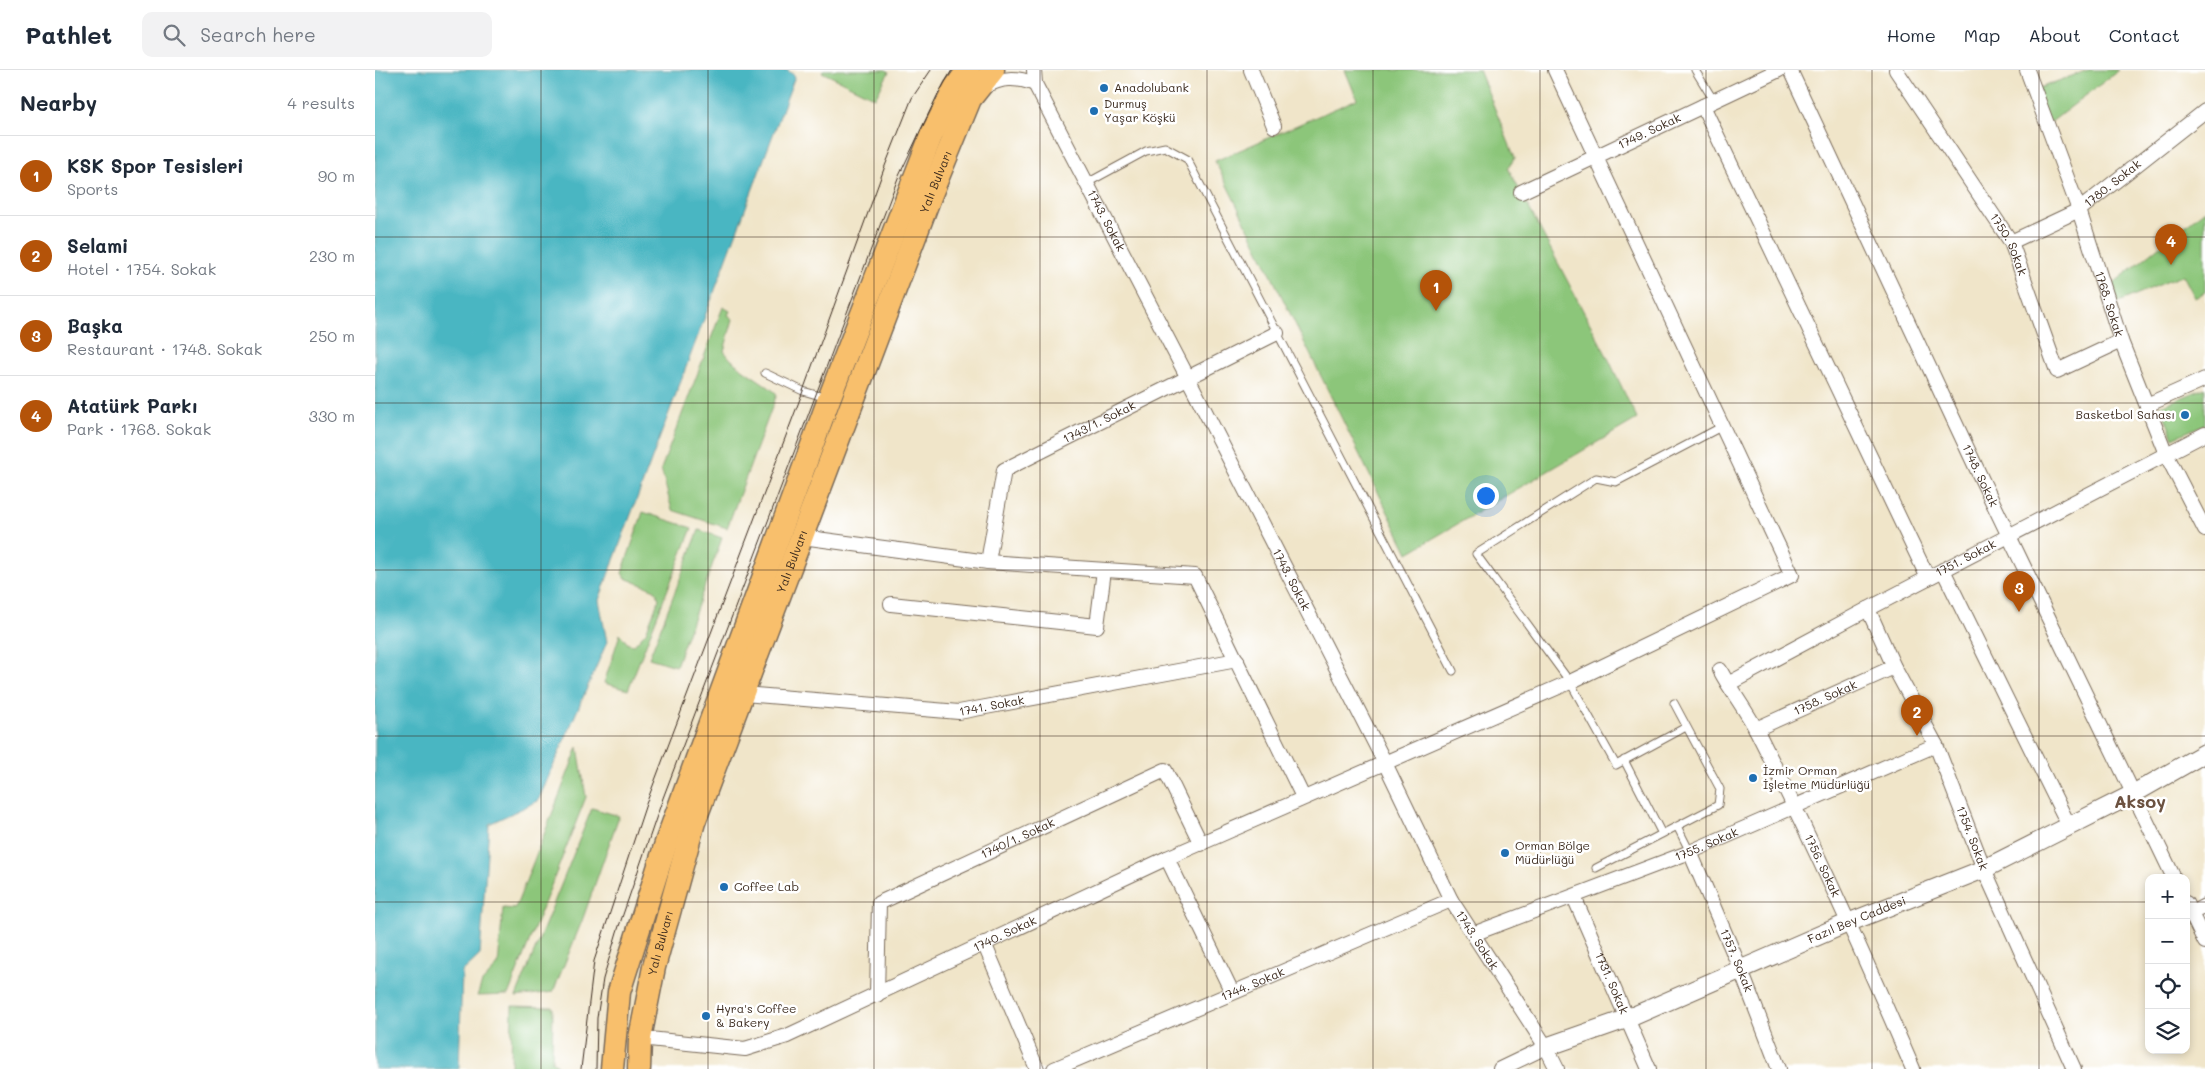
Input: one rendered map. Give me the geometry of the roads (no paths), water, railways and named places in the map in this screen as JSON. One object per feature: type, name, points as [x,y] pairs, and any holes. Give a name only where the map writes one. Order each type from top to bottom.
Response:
[{"type":"main road","name":"Yalı Bulvarı","points":[[612,1069],[619,992],[645,904],[667,840],[829,399],[931,136],[955,88],[967,70]]},
{"type":"main road","name":"Yalı Bulvarı","points":[[639,1069],[640,1038],[647,1003],[667,917],[694,822],[744,694],[931,194],[970,100],[993,70]]},
{"type":"main road","points":[[619,992],[628,1003],[635,1007],[647,1003]]},
{"type":"main road","name":"1740. Sokak","points":[[614,1036],[640,1038]]},
{"type":"street","name":"1743. Sokak","points":[[1034,70],[1035,84],[1384,762],[1451,900],[1546,1047],[1557,1069]]},
{"type":"street","points":[[1251,70],[1274,126]]},
{"type":"street","points":[[1555,70],[1721,427]]},
{"type":"street","name":"1749. Sokak","points":[[1521,192],[1779,70]]},
{"type":"street","name":"1748. Sokak","points":[[1790,70],[2009,536],[2172,874]]},
{"type":"street","name":"1750. Sokak","points":[[1896,70],[2011,242],[2057,371],[2121,341]]},
{"type":"street","name":"1768. Sokak","points":[[2027,70],[2079,210],[2121,341],[2166,454],[2205,530]]},
{"type":"street","points":[[970,100],[985,86],[999,80],[1013,78],[1035,84]]},
{"type":"street","points":[[1709,103],[1928,578]]},
{"type":"street","name":"1780. Sokak","points":[[2011,242],[2079,210],[2205,111]]},
{"type":"street","name":"1743/1. Sokak","points":[[988,562],[1004,470],[1277,333]]},
{"type":"street","points":[[2147,405],[2205,379]]},
{"type":"street","name":"1740. Sokak","points":[[640,1038],[745,1049],[787,1036],[1167,858],[1570,682],[1792,575],[1721,427]]},
{"type":"street","name":"1751. Sokak","points":[[1728,684],[2205,434]]},
{"type":"street","points":[[802,537],[988,562],[1195,576],[1303,797]]},
{"type":"street","points":[[891,604],[1097,626],[1104,570]]},
{"type":"street","points":[[1943,570],[2069,826]]},
{"type":"street","name":"1754. Sokak","points":[[1869,609],[1895,667],[1936,745],[1984,868],[2074,1069]]},
{"type":"street","name":"1741. Sokak","points":[[744,694],[959,712],[1237,660]]},
{"type":"street","name":"1758. Sokak","points":[[1756,729],[1895,667]]},
{"type":"street","name":"1756. Sokak","points":[[1720,670],[1756,729],[1794,806],[1850,922],[1913,1069]]},
{"type":"street","name":"1755. Sokak","points":[[1473,934],[1690,852],[1936,745]]},
{"type":"street","name":"Fazıl Bey Caddesi","points":[[1500,1069],[1546,1047],[1629,1018],[1740,968],[1984,868],[2133,794],[2205,753]]},
{"type":"street","name":"1740/1. Sokak","points":[[877,995],[879,903],[1165,770],[1201,844]]},
{"type":"street","name":"1757. Sokak","points":[[1690,852],[1740,968],[1779,1069]]},
{"type":"street","points":[[1167,858],[1232,992]]},
{"type":"street","name":"1731. Sokak","points":[[1574,897],[1629,1018],[1649,1069]]},
{"type":"street","name":"1744. Sokak","points":[[1054,1069],[1451,900]]},
{"type":"street","points":[[2190,908],[2205,906]]},
{"type":"street","points":[[2190,910],[2205,942]]},
{"type":"street","points":[[984,943],[1037,1069]]},
{"type":"lane","points":[[1695,70],[1709,103]]},
{"type":"lane","points":[[1087,184],[1146,151],[1165,146],[1187,159],[1453,671]]},
{"type":"lane","points":[[765,373],[803,391],[829,399]]},
{"type":"lane","points":[[1686,726],[1616,764],[1570,682],[1476,554],[1596,478],[1616,482],[1721,427]]},
{"type":"lane","points":[[1596,868],[1718,805],[1720,789],[1674,703]]},
{"type":"lane","points":[[1624,760],[1663,834]]},
{"type":"lane","points":[[1677,826],[1690,852]]},
{"type":"water","points":[[375,70],[787,70],[795,76],[599,600],[607,642],[538,801],[489,824],[480,955],[462,972],[459,1069],[375,1069]]},
{"type":"tram line","points":[[581,1069],[594,961],[646,804],[803,391],[885,166],[912,98],[931,70]]},
{"type":"tram line","points":[[596,1069],[597,1018],[603,979],[663,798],[898,178],[937,96],[952,70]]},
{"type":"place","name":"Anadolubank","points":[[1104,88]]},
{"type":"place","name":"Durmuş Yaşar Köşkü","points":[[1094,111]]},
{"type":"place","name":"Atatürk Parkı","points":[[2171,265]]},
{"type":"place","name":"KSK Spor Tesisleri","points":[[1436,311]]},
{"type":"place","name":"Basketbol Sahası","points":[[2185,415]]},
{"type":"place","name":"Başka","points":[[2019,612]]},
{"type":"place","name":"Selami","points":[[1917,736]]},
{"type":"place","name":"İzmir Orman İşletme Müdürlüğü","points":[[1753,778]]},
{"type":"place","name":"Orman Bölge Müdürlüğü","points":[[1505,853]]},
{"type":"place","name":"Coffee Lab","points":[[724,887]]},
{"type":"place","name":"Hyra's Coffee & Bakery","points":[[706,1016]]},
{"type":"district","name":"Aksoy","points":[[2140,802]]}]
